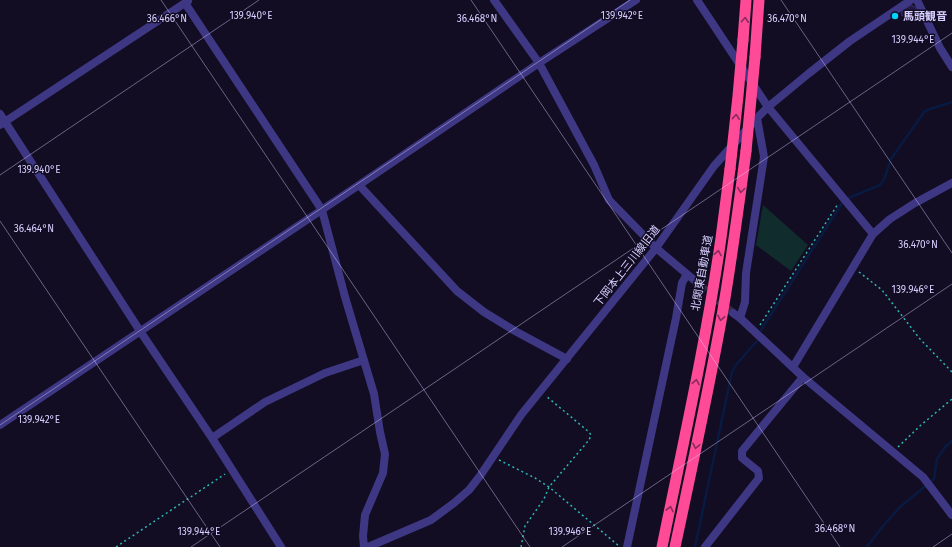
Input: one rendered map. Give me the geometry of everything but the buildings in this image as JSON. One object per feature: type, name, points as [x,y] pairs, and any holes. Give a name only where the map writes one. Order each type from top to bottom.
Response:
[{"type":"highway","name":"北関東自動車道","points":[[662,547],[694,394],[721,238],[738,96],[746,0]]},
{"type":"highway","points":[[675,547],[706,399],[734,240],[746,151],[759,0]]},
{"type":"street","points":[[494,0],[539,63],[594,165],[609,200],[656,248],[700,285]]},
{"type":"street","points":[[0,425],[359,186],[539,63],[636,0]]},
{"type":"street","points":[[697,0],[768,107],[873,234]]},
{"type":"street","name":"下岡本上三川線旧道","points":[[368,547],[431,520],[469,490],[540,390],[567,359],[656,248],[714,166],[757,118],[768,107],[850,41],[911,0]]},
{"type":"street","points":[[917,0],[940,48],[952,67]]},
{"type":"street","points":[[2,123],[187,1],[322,210],[345,297],[374,394],[385,454],[383,473],[365,515],[362,536],[364,547]]},
{"type":"street","points":[[0,114],[2,123],[212,438],[281,547]]},
{"type":"street","points":[[757,118],[764,157],[746,273],[745,302],[736,316],[803,377],[923,477],[952,515]]},
{"type":"street","points":[[793,367],[873,234],[890,219],[915,203],[952,183]]},
{"type":"street","points":[[359,186],[457,291],[484,312],[515,331],[567,359]]},
{"type":"street","points":[[627,547],[676,318],[682,283],[687,274]]},
{"type":"street","points":[[212,438],[265,402],[325,373],[364,360]]},
{"type":"street","points":[[704,547],[759,478],[758,471],[742,458],[742,451],[803,377]]},
{"type":"path","points":[[756,333],[842,198]]},
{"type":"path","points":[[853,267],[882,290],[920,339],[952,372]]},
{"type":"path","points":[[520,547],[525,526],[544,498],[548,487],[589,440],[591,435],[540,390]]},
{"type":"path","points":[[893,452],[921,425],[952,400]]},
{"type":"path","points":[[493,457],[535,478],[548,487],[620,547]]},
{"type":"path","points":[[116,547],[232,470]]},
{"type":"green space","points":[[763,205],[808,245],[791,271],[756,245]]},
{"type":"waterway","points":[[761,330],[844,200],[880,185],[884,180],[891,159],[925,111],[952,102]]},
{"type":"waterway","points":[[695,547],[732,372],[735,366],[757,341]]},
{"type":"waterway","points":[[867,547],[900,507],[934,479],[937,459],[946,446],[952,441]]},
{"type":"tunnel","points":[[700,285],[733,313]]},
{"type":"place","name":"馬頭観音","points":[[895,16]]}]
